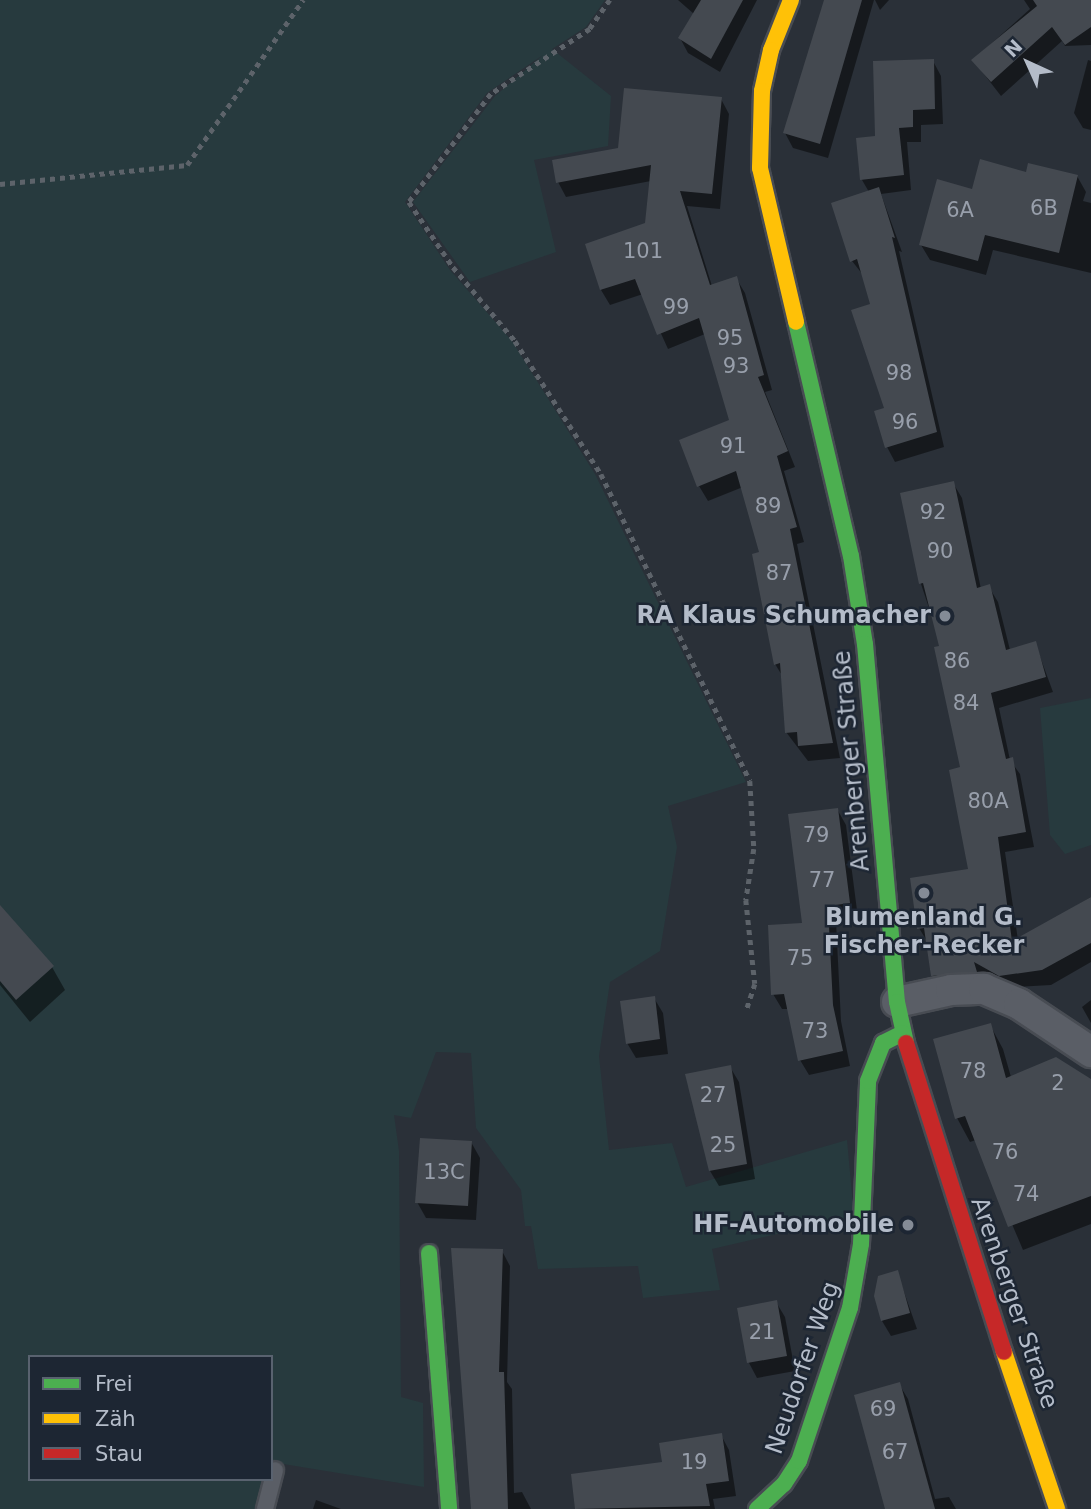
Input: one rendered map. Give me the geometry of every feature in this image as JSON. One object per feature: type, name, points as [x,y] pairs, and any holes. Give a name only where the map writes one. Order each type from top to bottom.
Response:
[{"type":"main road","name":"Arenberger Straße","points":[[791,0],[771,50],[762,91],[760,168],[851,556],[864,644],[897,1002],[903,1033],[1057,1509]]},
{"type":"main road","name":"Neudorfer Weg","points":[[757,1509],[784,1484],[799,1461],[850,1308],[861,1244],[868,1081],[883,1043],[903,1033]]},
{"type":"main road","points":[[429,1253],[449,1509]]},
{"type":"street","points":[[897,1002],[951,990],[984,989],[1020,1004],[1091,1052]]},
{"type":"lane","points":[[273,1478],[275,1470]]},
{"type":"lane","points":[[265,1509],[272,1481]]},
{"type":"path","points":[[0,184],[187,165],[303,0]]},
{"type":"path","points":[[610,0],[590,29],[491,94],[409,202],[453,267],[515,341],[601,474],[750,781],[754,849],[746,901],[755,984],[747,1009]]},
{"type":"green space","points":[[0,0],[605,0],[586,27],[552,49],[611,96],[608,146],[534,160],[556,252],[470,282],[413,202],[495,96],[543,55],[487,93],[405,202],[450,270],[512,341],[595,474],[746,782],[668,806],[677,847],[660,951],[610,982],[599,1056],[609,1150],[672,1143],[686,1187],[847,1140],[854,1216],[712,1249],[720,1290],[643,1298],[638,1266],[538,1269],[531,1226],[525,1226],[521,1190],[476,1128],[471,1053],[436,1052],[411,1118],[394,1115],[399,1151],[401,1397],[423,1403],[424,1487],[273,1462],[273,1355],[28,1355],[28,1481],[264,1481],[257,1509],[0,1509]]},
{"type":"green space","points":[[1091,698],[1091,845],[1065,854],[1050,835],[1040,708]]},
{"type":"building","points":[[701,0],[743,0],[711,59],[678,38]]},
{"type":"building","points":[[824,0],[862,0],[820,144],[783,133]]},
{"type":"building","points":[[1033,0],[1091,0],[1091,27],[1065,45],[1052,27],[991,82],[971,60],[1037,6]]},
{"type":"building","points":[[934,59],[935,109],[913,110],[913,127],[899,128],[904,175],[860,180],[856,138],[875,136],[873,61]]},
{"type":"building","points":[[624,88],[722,97],[712,194],[680,191],[710,285],[737,276],[764,375],[758,377],[788,451],[777,456],[797,527],[790,529],[833,743],[798,746],[797,732],[785,733],[780,663],[774,665],[752,554],[759,552],[736,471],[697,487],[679,440],[729,420],[699,318],[657,335],[635,279],[600,290],[585,244],[645,223],[651,165],[556,183],[552,160],[618,148]]},
{"type":"building","points":[[980,159],[1026,172],[1028,163],[1078,175],[1059,253],[985,235],[978,261],[919,245],[937,179],[972,189]]},
{"type":"building","points":[[879,187],[895,238],[892,237],[937,432],[885,448],[874,411],[884,408],[851,310],[870,304],[857,259],[850,262],[831,203]]},
{"type":"building","points":[[954,481],[977,588],[990,584],[1006,650],[1036,641],[1046,677],[991,693],[1006,759],[1013,757],[1026,832],[998,837],[1012,941],[1091,897],[1091,943],[1042,970],[999,976],[974,962],[977,972],[931,976],[924,928],[917,929],[910,878],[968,869],[949,770],[960,767],[934,647],[939,646],[923,583],[919,584],[900,493]]},
{"type":"building","points":[[838,808],[850,903],[828,906],[833,1005],[843,1051],[798,1061],[784,994],[771,995],[768,925],[802,923],[788,814]]},
{"type":"building","points":[[0,905],[54,966],[16,1000],[0,981]]},
{"type":"building","points":[[655,996],[660,1039],[626,1044],[620,1001]]},
{"type":"building","points":[[991,1023],[1006,1078],[1056,1057],[1091,1079],[1091,1196],[1008,1227],[965,1116],[955,1119],[933,1039]]},
{"type":"building","points":[[731,1065],[747,1164],[709,1171],[685,1074]]},
{"type":"building","points":[[420,1138],[472,1141],[468,1206],[415,1203]]},
{"type":"building","points":[[451,1248],[503,1249],[499,1372],[504,1372],[508,1509],[471,1509]]},
{"type":"building","points":[[898,1270],[910,1313],[881,1321],[874,1296],[878,1276]]},
{"type":"building","points":[[777,1300],[787,1356],[747,1363],[737,1308]]},
{"type":"building","points":[[900,1382],[935,1509],[885,1509],[854,1395]]},
{"type":"building","points":[[722,1433],[729,1481],[706,1484],[710,1506],[575,1509],[571,1474],[662,1462],[659,1443]]},
{"type":"traffic: fast","points":[[796,322],[851,556],[865,644],[897,1002],[906,1043]]},
{"type":"traffic: fast","points":[[757,1509],[784,1484],[799,1461],[850,1308],[861,1244],[868,1081],[883,1043],[903,1033]]},
{"type":"traffic: fast","points":[[429,1253],[449,1509]]},
{"type":"traffic: slow","points":[[791,0],[771,50],[762,91],[760,168],[796,322]]},
{"type":"traffic: slow","points":[[1004,1352],[1057,1509]]},
{"type":"traffic: jam","points":[[906,1043],[1004,1352]]},
{"type":"place","name":"RA Klaus Schumacher","points":[[945,616]]},
{"type":"place","name":"Blumenland G. Fischer-Recker","points":[[924,893]]},
{"type":"place","name":"HF-Automobile","points":[[908,1225]]}]
